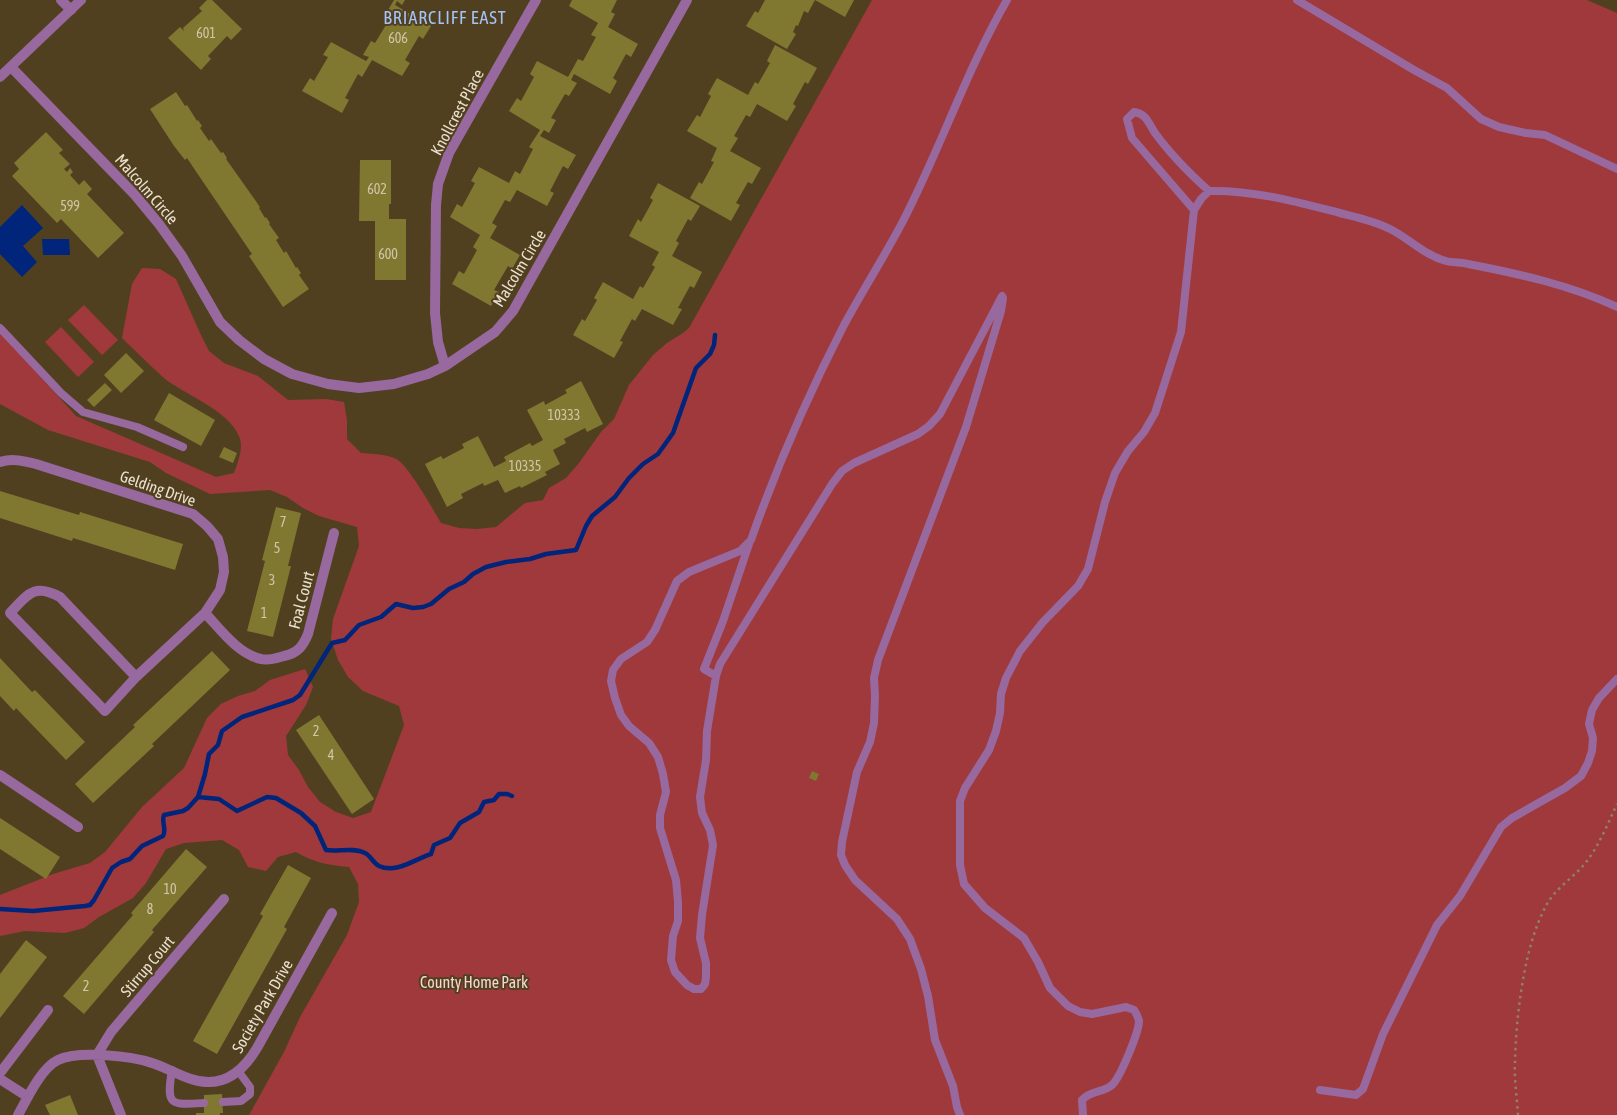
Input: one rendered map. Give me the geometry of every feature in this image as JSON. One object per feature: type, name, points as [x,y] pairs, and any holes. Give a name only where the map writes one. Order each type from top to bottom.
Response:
[{"type":"street","points":[[61,0],[71,10]]},
{"type":"street","points":[[0,77],[81,0]]},
{"type":"street","name":"Knollcrest Place","points":[[445,366],[438,342],[435,313],[436,205],[438,184],[449,153],[536,0]]},
{"type":"street","name":"Malcolm Circle","points":[[11,67],[135,194],[182,256],[220,322],[239,340],[264,359],[292,374],[328,384],[359,388],[394,384],[428,374],[445,366],[495,332],[513,311],[687,0]]},
{"type":"street","name":"Gelding Drive","points":[[0,462],[21,460],[36,464],[193,514],[218,539],[224,572],[220,590],[205,613],[136,677],[105,711],[10,613],[29,593],[37,590],[48,590],[54,593],[136,677]]},
{"type":"street","name":"Foal Court","points":[[205,613],[237,646],[262,660],[276,659],[297,651],[303,647],[308,634],[334,533]]},
{"type":"street","points":[[0,775],[78,827]]},
{"type":"street","name":"Stirrup Court","points":[[97,1055],[111,1032],[224,899]]},
{"type":"street","name":"Society Park Drive","points":[[18,1115],[44,1072],[57,1060],[74,1055],[97,1055],[150,1062],[190,1079],[207,1083],[221,1080],[238,1072],[249,1061],[257,1048],[332,913]]},
{"type":"street","points":[[0,1072],[48,1010]]},
{"type":"street","points":[[97,1055],[121,1115]]},
{"type":"street","points":[[0,1079],[28,1097]]},
{"type":"lane","points":[[716,676],[704,670],[789,440],[845,324],[902,223],[983,45],[1006,0]]},
{"type":"lane","points":[[1297,0],[1448,88],[1481,119],[1499,127],[1545,135],[1617,169]]},
{"type":"lane","points":[[1194,210],[1132,138],[1128,119],[1134,112],[1140,113],[1146,118],[1156,134],[1183,167],[1210,191],[1244,192],[1307,204],[1362,219],[1390,228],[1429,255],[1446,261],[1466,263],[1535,278],[1590,295],[1617,307]]},
{"type":"lane","points":[[1084,1115],[1082,1100],[1087,1094],[1112,1085],[1121,1071],[1136,1034],[1139,1019],[1134,1010],[1126,1007],[1092,1014],[1080,1012],[1068,1006],[1050,988],[1024,938],[984,908],[964,884],[960,865],[960,801],[965,788],[989,750],[994,737],[1000,713],[1001,694],[1006,678],[1020,651],[1043,622],[1078,586],[1088,569],[1105,502],[1115,473],[1155,413],[1181,332],[1194,210],[1201,199],[1210,191]]},
{"type":"lane","points":[[751,540],[740,551],[689,572],[677,581],[655,630],[647,642],[621,659],[613,670],[611,681],[621,715],[629,726],[649,743],[658,757],[663,774],[666,792],[660,815],[660,828],[676,880],[678,902],[678,921],[673,936],[671,960],[675,972],[687,986],[694,989],[701,989],[705,984],[706,976],[706,963],[700,938],[713,845],[710,830],[702,813],[700,797],[706,760],[707,732],[716,676],[720,664],[832,484],[842,471],[854,463],[918,434],[940,414],[1002,296],[1001,311],[966,427],[878,660],[874,678],[876,696],[874,723],[870,742],[857,772],[841,855],[855,880],[897,919],[910,939],[928,996],[935,1040],[953,1086],[960,1115]]},
{"type":"lane","points":[[0,328],[61,393],[83,412],[137,427],[183,447]]},
{"type":"lane","points":[[1320,1090],[1356,1095],[1363,1088],[1384,1034],[1437,925],[1460,896],[1501,828],[1512,818],[1565,788],[1581,776],[1592,751],[1593,738],[1589,724],[1592,710],[1599,698],[1617,679]]},
{"type":"lane","points":[[172,1070],[168,1091],[174,1103],[204,1103]]},
{"type":"lane","points":[[223,1102],[241,1101],[250,1094],[250,1088],[238,1072]]},
{"type":"path","points":[[1518,1115],[1514,1063],[1521,994],[1528,955],[1546,905],[1557,891],[1583,866],[1596,847],[1617,804]]},
{"type":"green space","name":"County Home Park","points":[[872,0],[1587,0],[1617,13],[1617,1115],[249,1115],[284,1052],[300,1017],[347,935],[359,902],[358,884],[349,867],[322,863],[296,852],[278,857],[266,871],[248,867],[239,850],[222,840],[184,843],[166,849],[146,883],[133,898],[99,917],[84,928],[65,933],[25,931],[0,936],[0,895],[53,874],[90,863],[105,852],[142,807],[184,768],[207,718],[221,704],[255,691],[270,680],[305,669],[313,687],[306,705],[286,736],[288,755],[320,802],[336,812],[353,818],[371,812],[404,725],[399,706],[363,691],[348,677],[338,660],[331,639],[333,619],[359,546],[357,527],[319,516],[287,497],[270,490],[210,494],[166,473],[150,462],[48,430],[0,404],[0,332],[76,416],[216,477],[234,473],[241,445],[239,436],[233,426],[216,410],[164,378],[122,338],[132,284],[142,268],[160,269],[176,279],[209,351],[224,363],[258,376],[288,400],[326,399],[344,402],[347,420],[347,439],[361,453],[388,456],[401,462],[420,488],[441,523],[459,528],[496,527],[525,503],[543,500],[549,488],[566,478],[601,432],[614,419],[629,385],[653,355],[689,328]]},
{"type":"green space","points":[[84,305],[118,340],[102,355],[68,320]]},
{"type":"green space","points":[[61,327],[94,362],[78,377],[45,342]]},
{"type":"shaded area","points":[[22,205],[43,228],[23,246],[37,262],[22,277],[0,254],[0,227]]},
{"type":"shaded area","points":[[42,239],[69,239],[70,255],[43,255]]},
{"type":"building","points":[[207,0],[212,0],[242,29],[231,40],[227,36],[208,56],[211,59],[201,70],[168,38],[180,27],[184,31],[183,28],[202,11],[199,8]]},
{"type":"building","points":[[394,0],[405,0],[402,5],[397,1],[395,5],[431,26],[423,39],[419,36],[405,60],[410,63],[402,76],[372,60],[362,77],[358,74],[345,98],[349,100],[342,113],[302,91],[310,78],[314,81],[328,57],[323,55],[331,42],[366,61],[369,57],[363,55],[371,41],[375,43],[389,20],[384,17]]},
{"type":"building","points":[[572,0],[617,0],[611,12],[615,14],[608,27],[638,44],[631,57],[626,54],[613,78],[617,81],[610,94],[574,74],[571,80],[577,83],[569,96],[565,94],[551,118],[556,120],[549,133],[544,130],[540,136],[576,155],[568,169],[563,166],[550,191],[554,193],[547,206],[517,190],[510,202],[505,200],[492,223],[497,226],[490,238],[520,255],[512,269],[508,266],[494,290],[499,292],[491,306],[452,284],[459,271],[464,274],[477,250],[473,247],[480,235],[450,217],[457,204],[462,207],[475,183],[471,181],[479,167],[509,183],[515,171],[520,174],[533,149],[529,147],[540,130],[509,111],[517,98],[521,101],[534,77],[530,74],[537,61],[568,77],[578,59],[583,61],[596,37],[591,35],[598,23],[569,6]]},
{"type":"building","points":[[765,0],[815,0],[808,13],[804,11],[798,26],[796,25],[793,32],[796,34],[787,49],[746,26],[755,11],[758,13]]},
{"type":"building","points":[[815,0],[854,0],[845,17]]},
{"type":"building","points":[[775,45],[817,68],[808,84],[805,82],[793,104],[796,106],[787,121],[757,104],[750,117],[746,115],[734,136],[738,138],[730,151],[761,168],[752,184],[748,182],[736,203],[740,205],[731,221],[690,198],[699,182],[702,184],[714,162],[711,161],[717,148],[687,131],[697,115],[700,117],[711,96],[708,94],[717,78],[748,95],[755,82],[758,84],[770,63],[767,61]]},
{"type":"building","points":[[176,92],[185,106],[187,105],[198,120],[202,126],[200,128],[209,141],[211,139],[221,153],[223,152],[260,207],[279,238],[276,240],[284,253],[286,251],[297,267],[301,273],[299,275],[309,289],[283,307],[249,256],[252,254],[187,158],[185,160],[174,146],[150,109]]},
{"type":"building","points":[[46,132],[63,150],[59,153],[70,164],[64,169],[67,172],[70,168],[73,172],[70,175],[79,185],[84,180],[92,189],[87,194],[124,233],[98,258],[61,219],[57,223],[12,176],[19,169],[14,163]]},
{"type":"building","points":[[360,160],[391,160],[389,219],[406,219],[406,280],[375,280],[375,221],[359,221]]},
{"type":"building","points":[[658,183],[700,206],[691,221],[688,219],[676,241],[679,243],[672,256],[702,272],[694,288],[690,286],[678,308],[682,309],[673,325],[642,309],[635,321],[632,319],[620,341],[623,342],[614,358],[573,335],[582,319],[585,321],[597,300],[594,298],[603,282],[633,299],[640,286],[643,288],[655,267],[652,265],[659,252],[629,236],[638,219],[641,222],[653,200],[650,198]]},
{"type":"building","points":[[126,353],[144,371],[121,393],[104,375]]},
{"type":"building","points":[[581,381],[603,424],[587,432],[585,428],[564,439],[566,443],[553,450],[560,464],[545,472],[547,475],[521,488],[520,486],[505,493],[498,480],[484,486],[483,483],[461,494],[463,498],[447,507],[425,464],[441,456],[443,459],[464,448],[462,444],[478,436],[494,467],[506,461],[504,457],[530,443],[532,446],[543,440],[527,410],[544,401],[545,405],[567,393],[565,390]]},
{"type":"building","points":[[105,383],[112,390],[94,407],[87,400]]},
{"type":"building","points":[[169,393],[215,420],[201,446],[154,420]]},
{"type":"building","points":[[224,447],[237,453],[233,463],[219,457]]},
{"type":"building","points":[[0,491],[79,515],[80,512],[183,544],[175,570],[73,538],[72,541],[0,518]]},
{"type":"building","points":[[276,507],[301,513],[288,566],[291,566],[273,637],[247,631],[265,561],[262,560]]},
{"type":"building","points":[[212,651],[230,670],[152,744],[154,746],[93,803],[75,784],[135,727],[133,725]]},
{"type":"building","points":[[0,658],[32,692],[35,690],[85,742],[66,760],[16,708],[14,711],[0,696]]},
{"type":"building","points":[[319,715],[374,799],[352,814],[296,730]]},
{"type":"building","points":[[812,771],[819,774],[816,781],[809,778]]},
{"type":"building","points":[[0,818],[60,857],[46,879],[0,849]]},
{"type":"building","points":[[186,849],[207,867],[152,930],[154,932],[84,1014],[63,996],[133,915],[131,913]]},
{"type":"building","points":[[288,865],[311,878],[284,927],[287,929],[217,1054],[193,1041],[263,916],[260,914]]},
{"type":"building","points":[[26,940],[47,957],[0,1018],[0,974]]},
{"type":"building","points":[[222,1094],[223,1113],[220,1113],[220,1115],[196,1115],[196,1113],[204,1113],[204,1095]]},
{"type":"building","points":[[70,1095],[78,1115],[50,1115],[45,1105]]},
{"type":"waterway","points":[[0,909],[33,911],[90,905],[112,868],[130,859],[142,846],[163,836],[164,815],[183,811],[198,797],[209,754],[218,745],[222,731],[242,717],[293,700],[300,695],[332,643],[345,640],[359,625],[381,617],[396,604],[413,608],[431,604],[449,589],[464,582],[473,574],[486,567],[546,554],[576,550],[592,516],[615,497],[629,478],[643,464],[658,454],[673,433],[696,368],[710,354],[714,345],[715,335]]},
{"type":"waterway","points":[[198,797],[219,799],[237,811],[267,797],[276,798],[301,813],[315,826],[326,850],[360,851],[367,854],[379,866],[392,868],[405,865],[431,854],[434,845],[450,838],[460,823],[479,812],[484,802],[494,800],[499,794],[512,796]]},
{"type":"district","name":"BRIARCLIFF EAST","points":[[445,17]]}]
